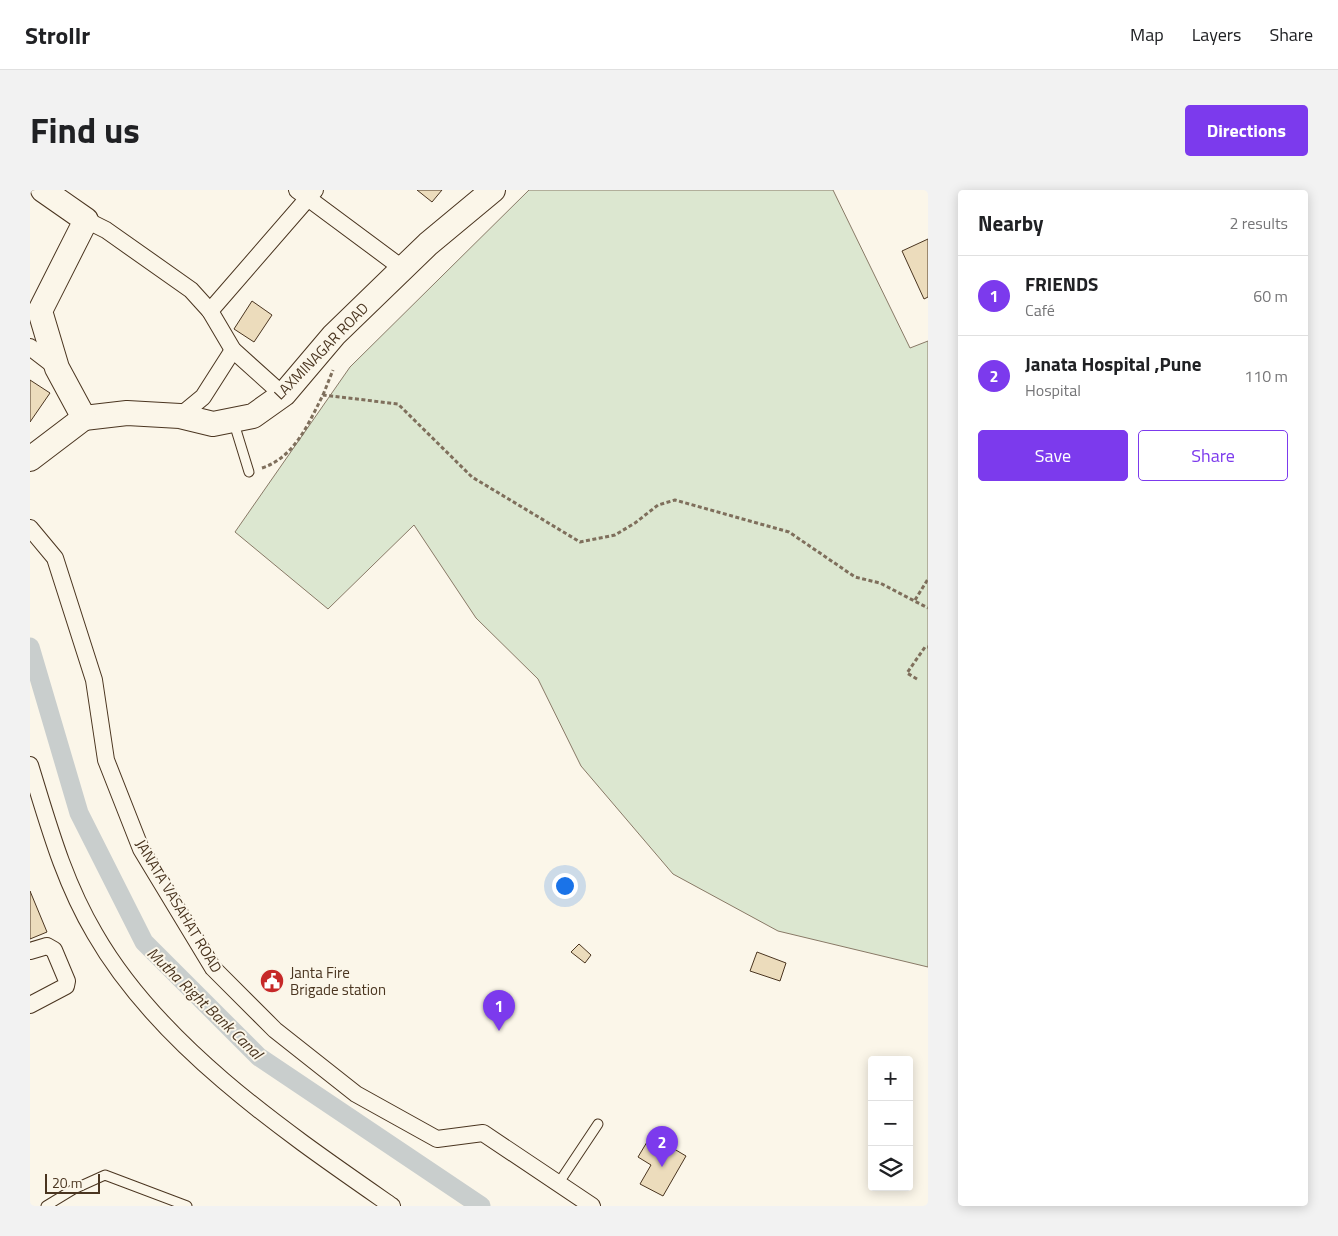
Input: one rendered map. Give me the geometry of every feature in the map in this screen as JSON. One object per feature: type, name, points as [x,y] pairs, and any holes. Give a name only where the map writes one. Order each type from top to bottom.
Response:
[{"type":"street","points":[[43,190],[86,220],[106,230],[191,290],[210,311],[233,350],[283,394]]},
{"type":"street","name":"LAXMINAGAR ROAD","points":[[84,418],[127,413],[180,416],[212,424],[253,416],[283,394],[334,335],[402,268],[493,190]]},
{"type":"street","points":[[210,311],[307,193],[402,268]]},
{"type":"street","points":[[30,459],[84,418],[57,368],[40,311],[86,220]]},
{"type":"street","points":[[30,348],[57,368]]},
{"type":"street","points":[[180,416],[203,397],[233,350]]},
{"type":"street","name":"JANATA VASAHAT ROAD","points":[[30,528],[55,558],[94,680],[106,760],[142,850],[213,968],[276,1030],[356,1094],[437,1140],[483,1133],[592,1206]]},
{"type":"street","points":[[30,764],[60,864],[94,934],[126,983],[193,1055],[315,1152],[392,1206]]},
{"type":"street","points":[[30,951],[47,946],[54,950],[67,981],[66,986],[61,990],[30,1004]]},
{"type":"lane","points":[[233,420],[249,472]]},
{"type":"lane","points":[[558,1184],[598,1124]]},
{"type":"lane","points":[[46,1206],[74,1189],[105,1175],[187,1206]]},
{"type":"path","points":[[267,466],[285,455],[301,437],[334,369]]},
{"type":"path","points":[[323,395],[398,404],[472,477],[580,542],[615,535],[635,523],[658,505],[675,500],[789,532],[855,577],[880,583],[928,608]]},
{"type":"path","points":[[915,600],[928,579]]},
{"type":"path","points":[[916,680],[907,673],[925,647],[928,647]]},
{"type":"green space","points":[[529,190],[833,190],[910,348],[928,341],[928,967],[778,931],[673,874],[581,766],[538,679],[476,618],[414,525],[328,609],[235,532],[350,367]]},
{"type":"building","points":[[417,190],[442,190],[432,202]]},
{"type":"building","points":[[928,239],[928,297],[924,299],[902,251]]},
{"type":"building","points":[[252,301],[272,315],[254,342],[234,329]]},
{"type":"building","points":[[30,380],[50,393],[30,422]]},
{"type":"building","points":[[30,891],[47,932],[30,939]]},
{"type":"building","points":[[579,944],[591,955],[585,963],[571,952]]},
{"type":"building","points":[[757,952],[786,963],[780,981],[750,971]]},
{"type":"building","points":[[647,1142],[660,1150],[664,1143],[686,1156],[663,1196],[640,1184],[651,1165],[638,1157]]},
{"type":"waterway","name":"Mutha Right Bank Canal","points":[[30,647],[79,813],[144,942],[259,1057],[481,1206]]},
{"type":"place","name":"Janta Fire Brigade station","points":[[272,981]]},
{"type":"place","name":"FRIENDS","points":[[499,1031]]},
{"type":"place","name":"Janata Hospital ,Pune","points":[[662,1167]]}]
